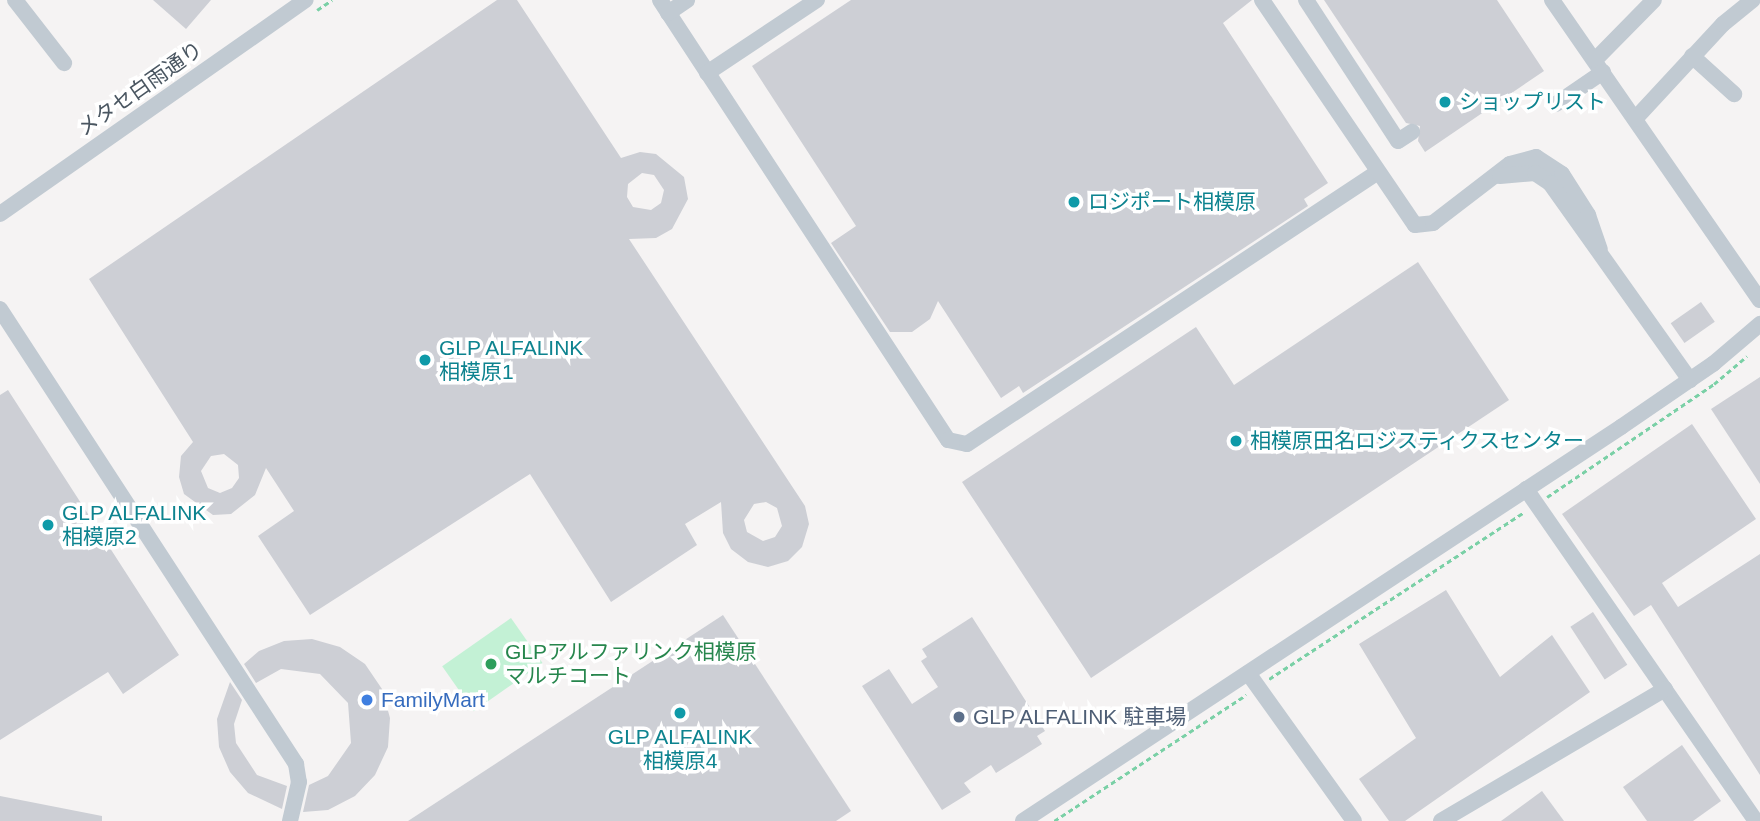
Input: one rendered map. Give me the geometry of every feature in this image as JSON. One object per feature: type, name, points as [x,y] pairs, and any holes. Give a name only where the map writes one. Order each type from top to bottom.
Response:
[{"type":"street","points":[[15,0],[64,63]]},
{"type":"street","name":"メタセ白雨通り","points":[[0,214],[306,0]]},
{"type":"street","points":[[687,0],[664,6],[948,440],[967,444],[1377,173]]},
{"type":"street","points":[[708,73],[817,0]]},
{"type":"street","points":[[1262,0],[1406,218],[1426,227],[1500,176],[1535,173],[1550,183],[1600,249],[1690,380]]},
{"type":"street","points":[[1306,0],[1330,23],[1398,141],[1412,132]]},
{"type":"street","points":[[1553,0],[1760,300]]},
{"type":"street","points":[[1556,104],[1599,66],[1654,0]]},
{"type":"street","points":[[1635,119],[1692,56],[1753,0]]},
{"type":"street","points":[[1692,56],[1734,94]]},
{"type":"street","points":[[0,309],[296,764],[299,782],[290,821]]},
{"type":"street","points":[[1023,821],[1690,380],[1760,324]]},
{"type":"street","points":[[1527,489],[1756,821]]},
{"type":"street","points":[[1248,673],[1354,821]]},
{"type":"street","points":[[1441,821],[1665,689]]},
{"type":"path","points":[[1054,821],[1536,504],[1714,384],[1751,352]]},
{"type":"green space","name":"GLPアルファリンク相模原 マルチコート","points":[[511,618],[543,663],[474,711],[442,666]]},
{"type":"building","points":[[153,0],[211,0],[186,29]]},
{"type":"building","name":"GLP ALFALINK 相模原1","points":[[497,0],[517,0],[621,158],[640,152],[656,154],[684,177],[688,199],[672,229],[656,238],[629,239],[805,506],[809,524],[802,547],[788,561],[768,567],[748,562],[731,549],[723,533],[721,502],[685,524],[697,545],[611,602],[530,474],[310,615],[258,536],[294,511],[266,468],[255,495],[231,514],[213,515],[184,494],[179,477],[181,456],[193,442],[89,279]],"holes":[[[642,173],[654,175],[664,190],[661,203],[651,210],[633,207],[627,197],[628,184]],[[224,454],[238,465],[239,478],[232,488],[220,493],[208,488],[201,471],[211,456]],[[766,502],[777,508],[782,526],[775,537],[763,541],[747,532],[744,520],[754,504]]]},
{"type":"building","name":"ロジポート相模原","points":[[851,0],[1252,0],[1223,23],[1328,183],[1304,199],[1308,206],[1023,393],[1019,386],[1001,398],[938,301],[930,319],[912,332],[890,332],[831,243],[856,226],[752,66]]},
{"type":"building","name":"ショップリスト","points":[[1324,0],[1497,0],[1544,71],[1425,152],[1418,141],[1420,126],[1406,123]]},
{"type":"building","name":"相模原田名ロジスティクスセンター","points":[[1418,262],[1509,400],[1091,678],[962,482],[1196,327],[1234,385]]},
{"type":"building","points":[[1701,302],[1715,322],[1684,343],[1671,323]]},
{"type":"building","points":[[1760,377],[1760,484],[1711,409]]},
{"type":"building","name":"GLP ALFALINK 相模原2","points":[[8,390],[179,655],[123,694],[108,672],[0,740],[0,395]]},
{"type":"building","points":[[1692,424],[1756,519],[1662,583],[1678,607],[1760,554],[1760,775],[1651,605],[1634,616],[1562,514]]},
{"type":"building","points":[[1446,590],[1500,677],[1552,635],[1590,692],[1405,821],[1389,821],[1359,779],[1416,738],[1359,644]]},
{"type":"building","points":[[1593,612],[1627,665],[1605,680],[1570,627]]},
{"type":"building","name":"GLP ALFALINK 相模原4","points":[[723,615],[851,811],[836,821],[408,821]]},
{"type":"building","name":"GLP ALFALINK 駐車場","points":[[972,617],[1045,731],[1037,736],[1042,744],[996,773],[991,765],[964,783],[971,792],[942,810],[862,686],[889,669],[912,704],[938,687],[921,661],[927,657],[922,649]]},
{"type":"building","points":[[312,639],[340,647],[365,664],[382,689],[390,718],[388,747],[375,775],[355,796],[328,810],[303,812],[309,785],[328,776],[351,743],[348,703],[320,674],[281,669],[256,683],[244,664],[259,651],[284,641]]},
{"type":"building","points":[[230,682],[242,700],[234,724],[236,743],[257,775],[287,786],[282,809],[248,793],[230,772],[219,747],[217,719]]},
{"type":"building","points":[[1682,745],[1721,801],[1693,821],[1647,821],[1623,787]]},
{"type":"building","points":[[1542,791],[1564,821],[1501,821]]},
{"type":"building","points":[[0,796],[102,816],[102,821],[0,821]]},
{"type":"place","name":"ショップリスト","points":[[1445,102]]},
{"type":"place","name":"ロジポート相模原","points":[[1074,202]]},
{"type":"place","name":"GLP ALFALINK 相模原1","points":[[425,360]]},
{"type":"place","name":"相模原田名ロジスティクスセンター","points":[[1236,441]]},
{"type":"place","name":"GLP ALFALINK 相模原2","points":[[48,525]]},
{"type":"place","name":"GLPアルファリンク相模原 マルチコート","points":[[491,664]]},
{"type":"place","name":"FamilyMart","points":[[367,700]]},
{"type":"place","name":"GLP ALFALINK 相模原4","points":[[680,713]]},
{"type":"place","name":"GLP ALFALINK 駐車場","points":[[959,717]]}]
